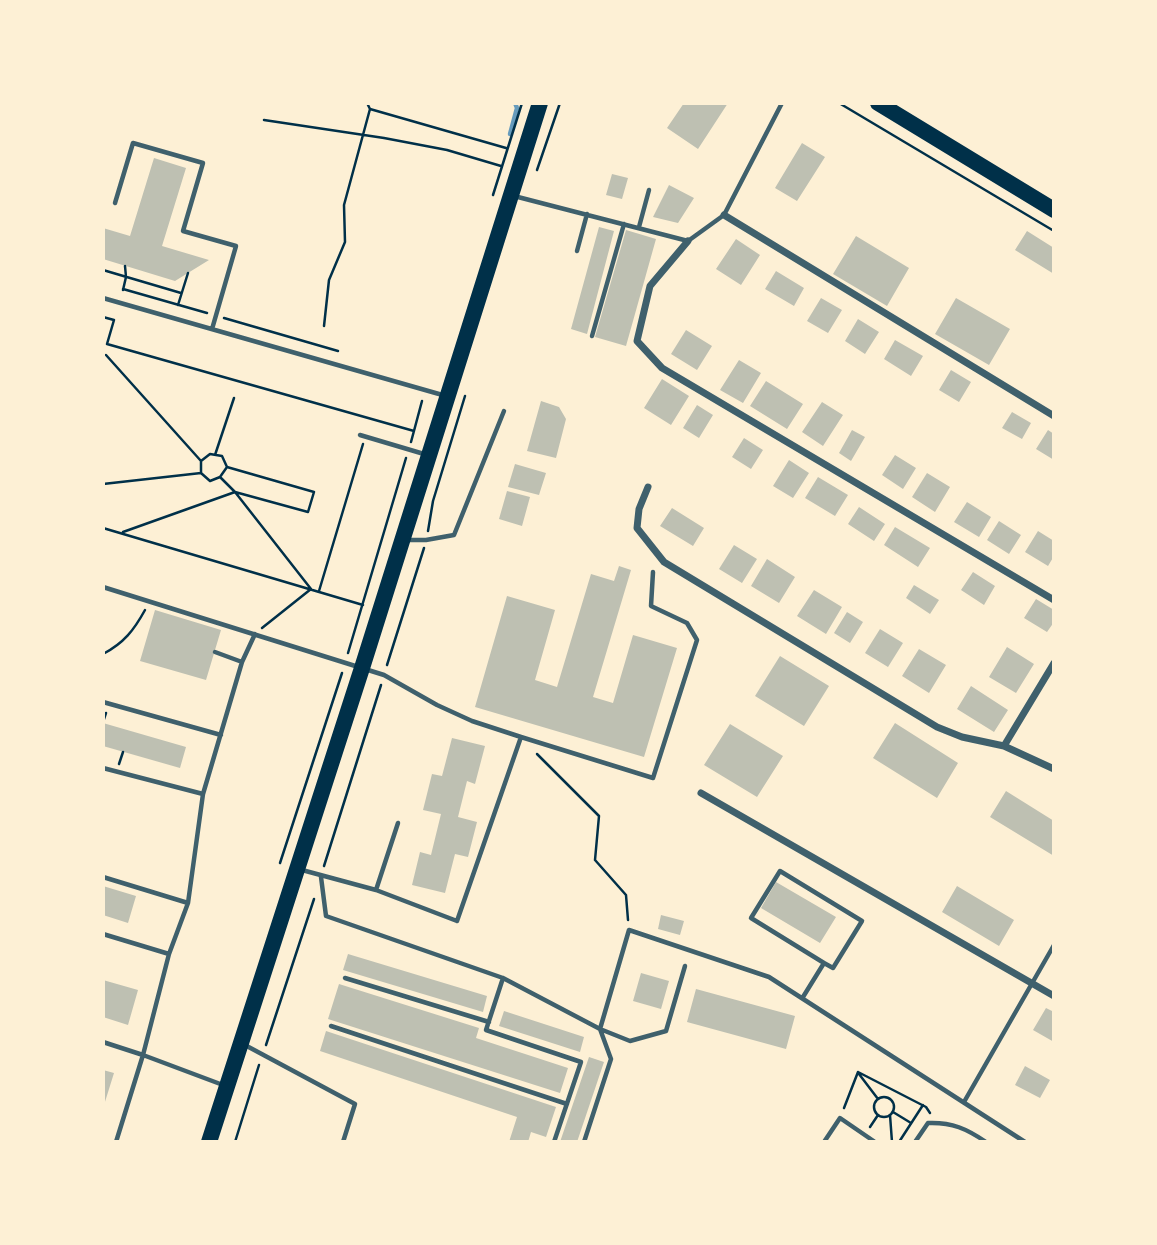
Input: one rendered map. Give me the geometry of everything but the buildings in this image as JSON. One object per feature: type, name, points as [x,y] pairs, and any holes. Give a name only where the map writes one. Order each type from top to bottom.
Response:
[{"type":"main road","points":[[209,1142],[540,103]]},
{"type":"main road","points":[[878,103],[1054,210]]},
{"type":"street","points":[[724,215],[1054,416]]},
{"type":"street","points":[[688,240],[650,286],[637,341],[662,368],[1054,600]]},
{"type":"street","points":[[648,487],[639,509],[637,528],[664,562],[937,727],[962,737],[1004,746],[1054,769]]},
{"type":"street","points":[[1004,746],[1054,663]]},
{"type":"street","points":[[701,793],[1054,996]]},
{"type":"lane","points":[[510,195],[688,240],[724,215],[782,103]]},
{"type":"lane","points":[[115,203],[133,143],[202,163],[183,231],[236,246],[212,329]]},
{"type":"lane","points":[[639,227],[649,190]]},
{"type":"lane","points":[[577,251],[587,214]]},
{"type":"lane","points":[[592,336],[624,224]]},
{"type":"lane","points":[[103,298],[347,371],[447,397]]},
{"type":"lane","points":[[401,540],[426,540],[454,535],[504,411]]},
{"type":"lane","points":[[363,436],[429,455]]},
{"type":"lane","points":[[103,587],[384,675],[472,721],[653,778],[697,640],[687,623],[651,606],[653,572]]},
{"type":"lane","points":[[116,1142],[143,1055],[169,954],[188,903],[203,794],[242,662],[255,634]]},
{"type":"lane","points":[[215,652],[242,662]]},
{"type":"lane","points":[[103,702],[220,735]]},
{"type":"lane","points":[[298,869],[376,890],[457,921],[521,737]]},
{"type":"lane","points":[[103,768],[203,794]]},
{"type":"lane","points":[[376,890],[398,823]]},
{"type":"lane","points":[[780,871],[862,921],[833,968],[824,963],[751,918],[780,871]]},
{"type":"lane","points":[[103,877],[188,903]]},
{"type":"lane","points":[[321,877],[326,916],[503,978],[630,1041],[666,1031],[685,966]]},
{"type":"lane","points":[[584,1142],[611,1059],[600,1028],[629,930],[769,976],[1025,1142]]},
{"type":"lane","points":[[103,934],[169,954]]},
{"type":"lane","points":[[964,1102],[1054,945]]},
{"type":"lane","points":[[803,997],[824,963]]},
{"type":"lane","points":[[345,978],[489,1022]]},
{"type":"lane","points":[[503,978],[486,1030],[581,1062],[554,1142]]},
{"type":"lane","points":[[331,1026],[567,1104]]},
{"type":"lane","points":[[103,1042],[227,1086]]},
{"type":"lane","points":[[241,1044],[355,1104],[343,1142]]},
{"type":"lane","points":[[824,1142],[840,1118],[875,1142]]},
{"type":"lane","points":[[915,1142],[928,1122],[964,1128],[986,1142]]},
{"type":"path","points":[[324,326],[329,279],[345,242],[344,205],[370,109],[367,103]]},
{"type":"path","points":[[506,148],[522,103]]},
{"type":"path","points":[[535,175],[560,103]]},
{"type":"path","points":[[839,103],[1054,231]]},
{"type":"path","points":[[370,109],[506,148],[526,145]]},
{"type":"path","points":[[264,121],[447,150],[518,171]]},
{"type":"path","points":[[125,266],[126,277]]},
{"type":"path","points":[[103,270],[181,293]]},
{"type":"path","points":[[174,318],[188,273]]},
{"type":"path","points":[[123,289],[338,351]]},
{"type":"path","points":[[103,317],[114,320],[107,344],[414,431]]},
{"type":"path","points":[[103,363],[106,355],[201,461],[201,473]]},
{"type":"path","points":[[280,863],[363,605],[425,390]]},
{"type":"path","points":[[234,1142],[321,877],[426,540],[433,501],[466,396]]},
{"type":"path","points":[[215,455],[234,398]]},
{"type":"path","points":[[318,592],[363,436],[371,418]]},
{"type":"path","points":[[123,532],[235,492],[308,512],[314,492],[227,467],[222,456],[210,454],[201,461]]},
{"type":"path","points":[[103,484],[201,473],[210,481],[220,477],[227,467]]},
{"type":"path","points":[[220,477],[235,492],[311,589]]},
{"type":"path","points":[[103,528],[363,605]]},
{"type":"path","points":[[255,634],[311,589]]},
{"type":"path","points":[[103,654],[118,646],[135,629],[150,601]]},
{"type":"path","points":[[521,737],[599,816],[595,860],[626,895],[629,930]]},
{"type":"path","points":[[858,1072],[878,1100]]},
{"type":"path","points":[[858,1072],[923,1105],[937,1122]]},
{"type":"path","points":[[840,1118],[858,1072]]},
{"type":"path","points":[[892,1142],[892,1114],[894,1104],[884,1097],[878,1100],[874,1105],[878,1115],[884,1117],[892,1114],[912,1123]]},
{"type":"path","points":[[898,1142],[923,1105]]},
{"type":"path","points":[[865,1135],[878,1115]]},
{"type":"waterway","points":[[510,134],[517,108],[515,103]]}]
